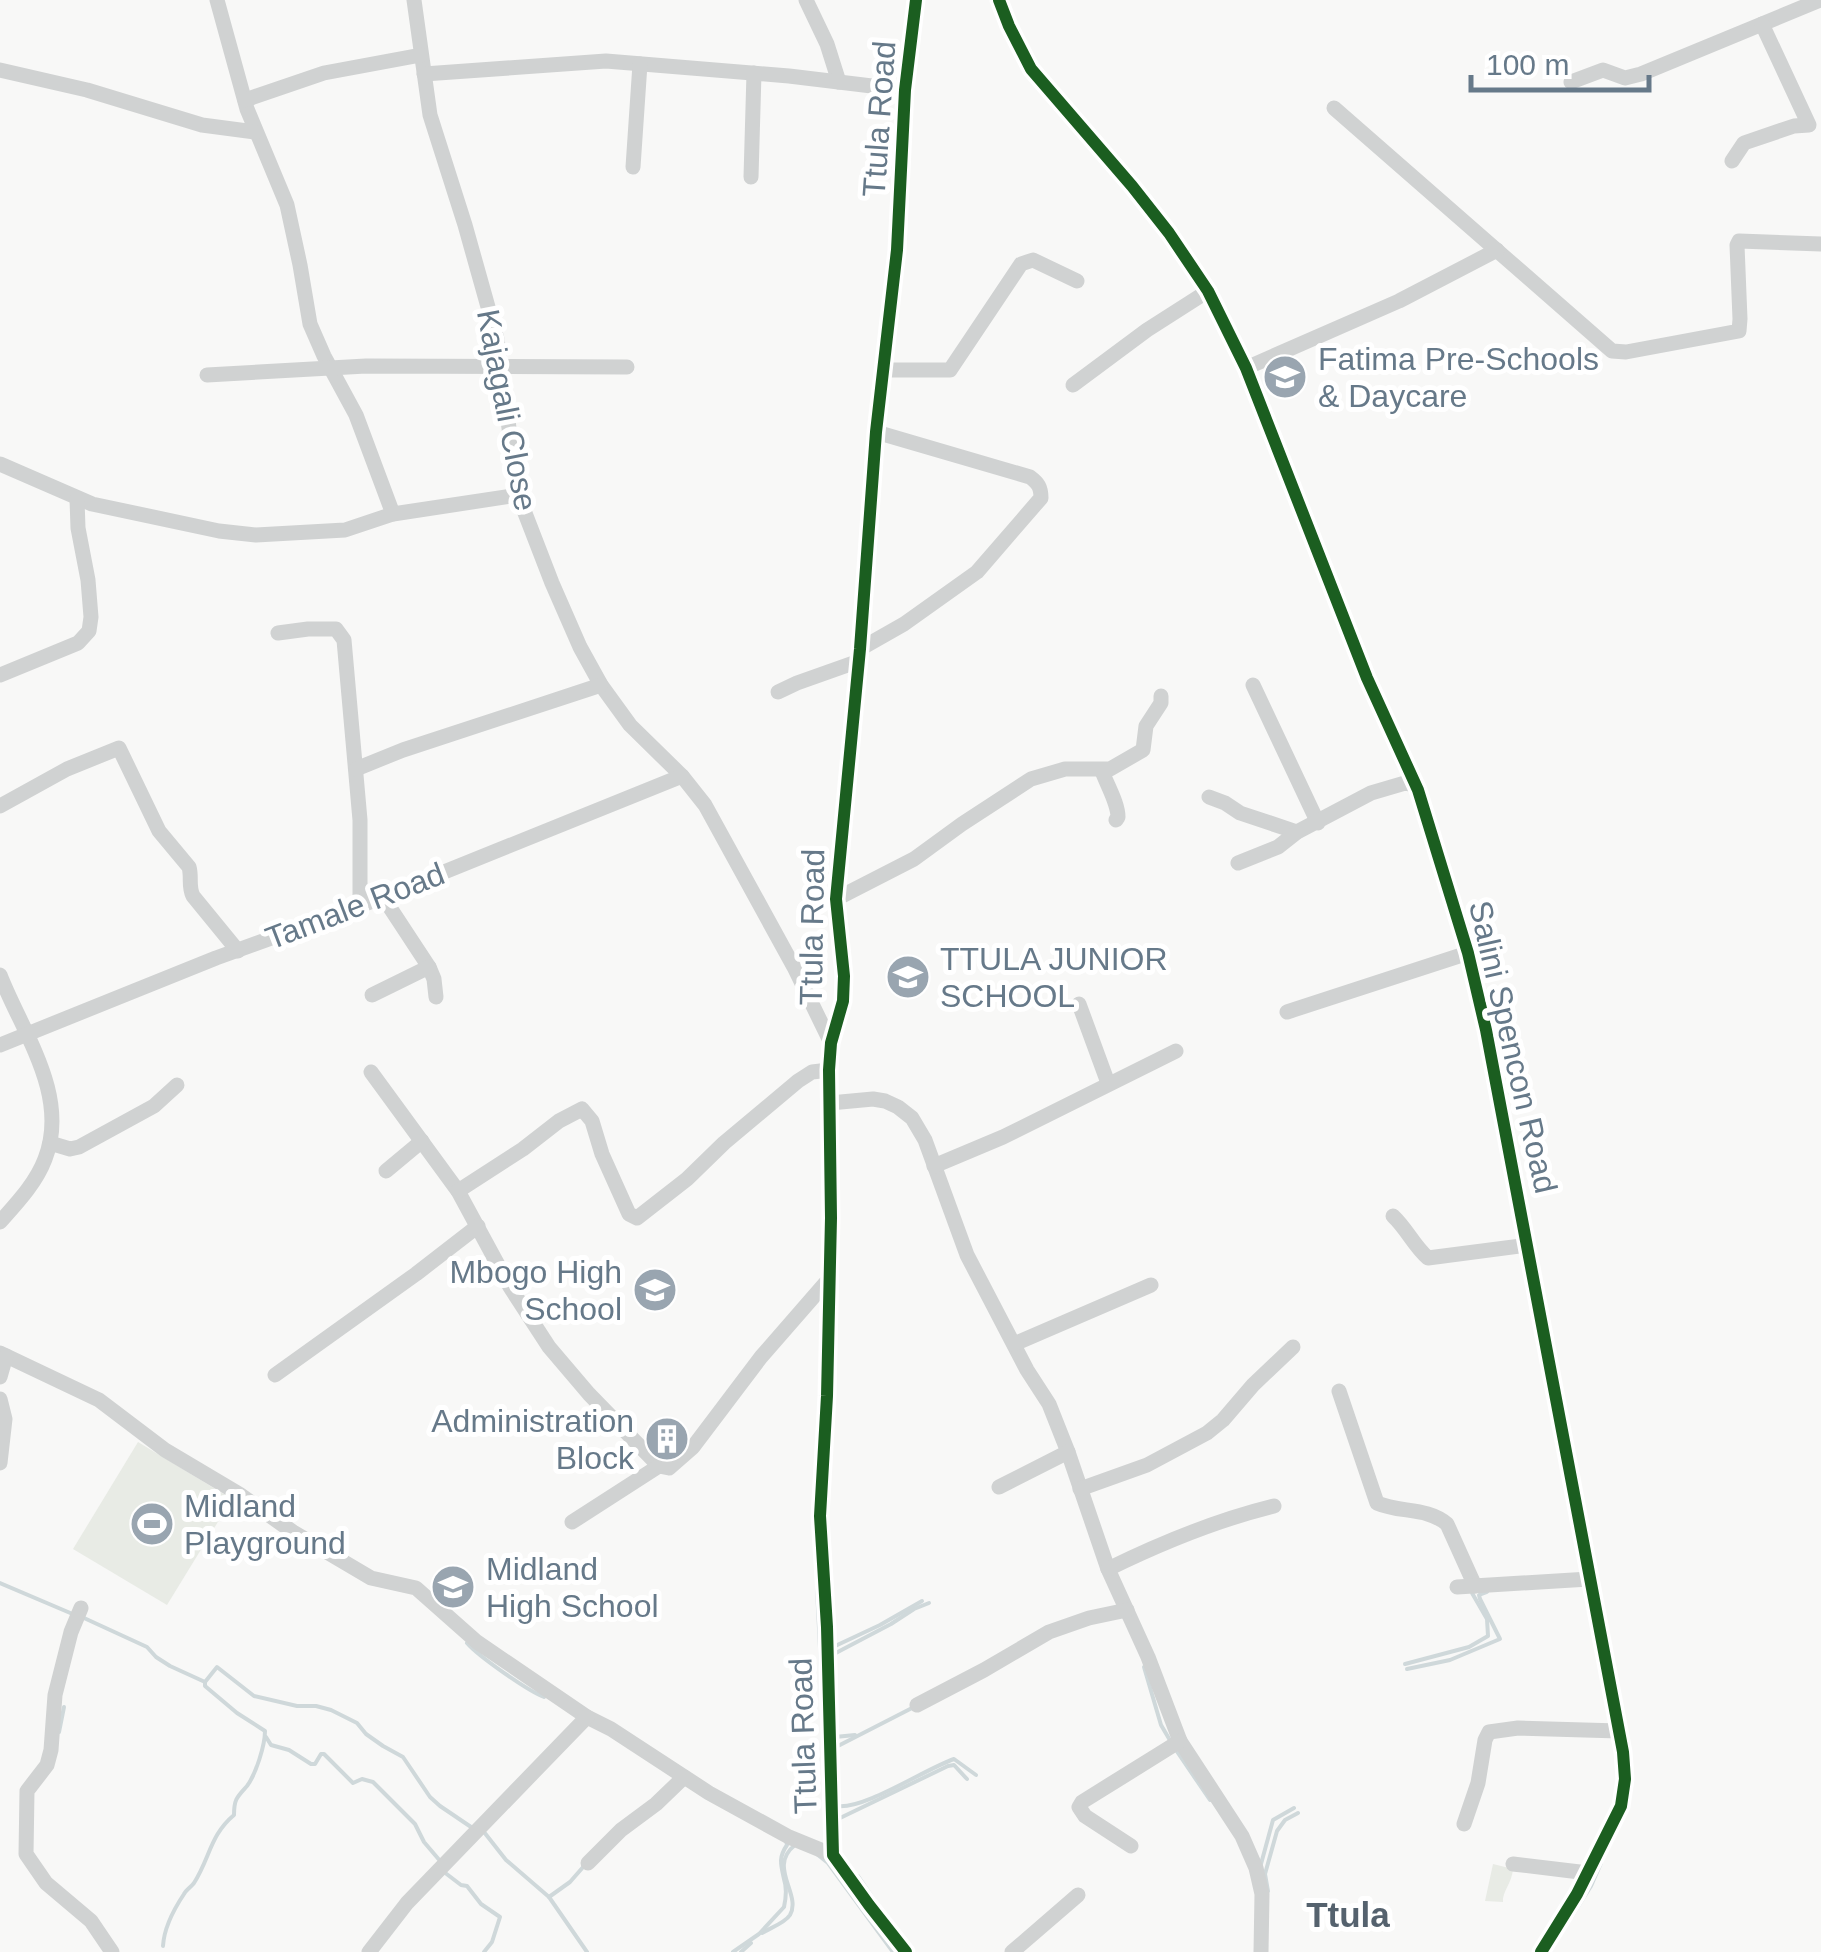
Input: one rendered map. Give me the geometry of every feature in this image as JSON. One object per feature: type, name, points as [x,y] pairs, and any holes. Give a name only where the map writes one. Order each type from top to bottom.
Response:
[{"type":"street","points":[[217,0],[255,132],[286,206],[310,324],[356,415],[393,514]]},
{"type":"street","name":"Kajagali Close","points":[[414,0],[430,115],[497,339],[518,495],[580,647],[601,685],[630,725],[682,776],[705,806],[831,1043]]},
{"type":"street","points":[[806,0],[827,44],[838,82]]},
{"type":"street","name":"Ttula Road","points":[[906,1952],[833,1854],[820,1516],[828,1396],[829,1070],[844,976],[836,899],[860,655],[876,432],[897,250],[905,90],[916,0]]},
{"type":"street","name":"Salini Spencon Road","points":[[999,0],[1032,69],[1132,186],[1208,291],[1246,368],[1361,663],[1416,786],[1468,954],[1528,1245],[1625,1779],[1620,1806],[1588,1873],[1541,1952]]},
{"type":"street","points":[[1572,82],[1603,70],[1625,78],[1642,74],[1820,0]]},
{"type":"street","points":[[1732,161],[1744,143],[1794,126],[1809,125],[1762,24]]},
{"type":"street","points":[[245,100],[324,74],[421,55]]},
{"type":"street","points":[[424,74],[606,61],[905,90]]},
{"type":"street","points":[[633,167],[640,64]]},
{"type":"street","points":[[0,70],[87,90],[202,124],[255,132]]},
{"type":"street","points":[[751,178],[754,73]]},
{"type":"street","points":[[1334,108],[1612,351],[1626,352],[1739,331],[1739,241],[1821,244]]},
{"type":"street","points":[[1246,368],[1399,302],[1496,250]]},
{"type":"street","points":[[883,370],[950,370],[1027,260],[1076,281]]},
{"type":"street","points":[[1073,384],[1208,291]]},
{"type":"street","points":[[207,375],[366,366],[626,367]]},
{"type":"street","points":[[778,692],[860,655],[977,572],[1041,498],[1038,483],[1030,477],[876,432]]},
{"type":"street","points":[[0,464],[77,499],[219,531],[256,535],[345,530],[393,514],[518,495]]},
{"type":"street","points":[[0,674],[78,644],[89,631],[90,598],[77,499]]},
{"type":"street","points":[[278,632],[327,628],[336,630],[344,640],[360,820],[360,906]]},
{"type":"street","points":[[356,768],[601,685]]},
{"type":"street","points":[[1252,686],[1318,823]]},
{"type":"street","points":[[836,899],[914,858],[1030,779],[1064,769],[1110,769],[1144,750],[1146,726],[1161,703],[1161,696]]},
{"type":"street","points":[[0,806],[67,768],[119,748],[160,831],[189,867],[188,887],[192,896],[238,950]]},
{"type":"street","points":[[1102,770],[1118,808],[1116,820]]},
{"type":"street","name":"Tamale Road","points":[[0,1045],[682,776]]},
{"type":"street","points":[[1238,863],[1278,847],[1296,832],[1370,792],[1405,783],[1416,786]]},
{"type":"street","points":[[1209,797],[1240,813],[1296,832]]},
{"type":"street","points":[[383,897],[429,966],[436,998]]},
{"type":"street","points":[[1286,1012],[1468,954]]},
{"type":"street","points":[[372,995],[429,966]]},
{"type":"street","points":[[0,974],[46,1079],[51,1105],[46,1158],[36,1178],[0,1222]]},
{"type":"street","points":[[1079,1004],[1108,1084]]},
{"type":"street","points":[[934,1166],[1003,1137],[1176,1051]]},
{"type":"street","points":[[458,1191],[582,1109],[592,1121],[629,1214],[637,1218],[798,1081],[812,1072],[829,1070]]},
{"type":"street","points":[[371,1072],[458,1191],[510,1287],[549,1348],[659,1466],[669,1468],[693,1447],[760,1357],[829,1279]]},
{"type":"street","points":[[50,1144],[79,1147],[154,1106],[178,1085]]},
{"type":"street","points":[[830,1103],[885,1101],[912,1118],[925,1140],[967,1255],[1049,1404],[1108,1568],[1180,1741],[1242,1836],[1256,1868],[1262,1894],[1261,1952]]},
{"type":"street","points":[[386,1170],[422,1141]]},
{"type":"street","points":[[1393,1216],[1428,1258],[1528,1245]]},
{"type":"street","points":[[275,1375],[478,1226]]},
{"type":"street","points":[[1014,1344],[1151,1285]]},
{"type":"street","points":[[1080,1488],[1147,1465],[1207,1433],[1293,1348]]},
{"type":"street","points":[[0,1377],[3,1355],[99,1400],[165,1450],[371,1578],[416,1588],[476,1642],[684,1777],[790,1837],[833,1854]]},
{"type":"street","points":[[1339,1390],[1377,1503],[1438,1517],[1447,1524],[1474,1586]]},
{"type":"street","points":[[0,1400],[5,1433],[0,1464]]},
{"type":"street","points":[[999,1487],[1068,1452]]},
{"type":"street","points":[[572,1522],[659,1466]]},
{"type":"street","points":[[1108,1568],[1242,1514],[1274,1506]]},
{"type":"street","points":[[1457,1587],[1588,1579]]},
{"type":"street","points":[[917,1705],[1049,1632],[1127,1610]]},
{"type":"street","points":[[79,1613],[55,1695],[47,1765],[26,1791],[26,1854],[46,1884],[92,1920],[112,1952]]},
{"type":"street","points":[[369,1952],[408,1904],[587,1717]]},
{"type":"street","points":[[1464,1824],[1489,1732],[1518,1728],[1619,1731]]},
{"type":"street","points":[[1131,1846],[1085,1816],[1079,1806],[1180,1741]]},
{"type":"street","points":[[588,1862],[684,1777]]},
{"type":"street","points":[[1513,1864],[1588,1873]]},
{"type":"street","points":[[1012,1952],[1078,1895]]},
{"type":"shaded area","name":"Midland Playground","points":[[138,1442],[232,1499],[167,1605],[73,1549]]},
{"type":"shaded area","points":[[1493,1864],[1513,1869],[1503,1902],[1485,1901]]},
{"type":"waterway","points":[[0,1583],[75,1615]]},
{"type":"waterway","points":[[817,1588],[821,1668]]},
{"type":"waterway","points":[[1407,1669],[1450,1660],[1500,1639],[1480,1599],[1479,1595],[1487,1592]]},
{"type":"waterway","points":[[1405,1664],[1469,1647],[1488,1636],[1487,1619],[1472,1593]]},
{"type":"waterway","points":[[833,1647],[922,1601]]},
{"type":"waterway","points":[[832,1655],[929,1603]]},
{"type":"waterway","points":[[84,1618],[147,1647],[170,1666],[205,1682],[237,1713],[265,1731],[254,1774],[237,1799],[234,1815],[220,1831],[194,1883],[173,1912],[163,1946]]},
{"type":"waterway","points":[[467,1643],[504,1673],[544,1697]]},
{"type":"waterway","points":[[205,1682],[217,1667],[254,1696],[297,1706],[316,1706],[357,1723],[366,1734],[403,1757],[430,1797],[474,1829]]},
{"type":"waterway","points":[[1144,1667],[1161,1725],[1171,1742]]},
{"type":"waterway","points":[[59,1732],[64,1707]]},
{"type":"waterway","points":[[834,1748],[914,1707]]},
{"type":"waterway","points":[[835,1737],[855,1735]]},
{"type":"waterway","points":[[266,1737],[271,1745],[289,1750],[311,1764],[324,1754],[353,1783],[362,1779],[373,1782],[415,1824],[441,1862]]},
{"type":"waterway","points":[[1176,1750],[1210,1800]]},
{"type":"waterway","points":[[837,1806],[878,1796],[954,1759],[976,1775]]},
{"type":"waterway","points":[[838,1819],[948,1766],[954,1765],[967,1779]]},
{"type":"waterway","points":[[1261,1864],[1273,1820],[1294,1808]]},
{"type":"waterway","points":[[1268,1891],[1265,1874],[1277,1831],[1285,1820],[1298,1813]]},
{"type":"waterway","points":[[484,1832],[506,1860],[549,1897],[587,1952]]},
{"type":"waterway","points":[[733,1952],[759,1934],[784,1907],[786,1889],[781,1862],[786,1840]]},
{"type":"waterway","points":[[762,1933],[790,1915],[792,1898],[784,1862],[795,1845]]},
{"type":"waterway","points":[[818,1855],[828,1863],[893,1952]]},
{"type":"waterway","points":[[1572,1916],[1601,1863]]},
{"type":"waterway","points":[[549,1897],[584,1866]]},
{"type":"waterway","points":[[444,1872],[467,1886],[481,1904],[500,1917],[492,1942],[484,1952]]},
{"type":"waterway","points":[[858,1876],[875,1901]]},
{"type":"waterway","points":[[741,1952],[751,1943]]},
{"type":"cycle path","points":[[906,1952],[833,1855],[820,1516],[831,1218],[829,1070],[844,976],[836,899],[876,432],[897,250],[905,90],[916,0]]},
{"type":"cycle path","points":[[999,0],[1031,69],[1169,233],[1208,291],[1246,368],[1367,678],[1418,790],[1468,953],[1486,1030],[1625,1779],[1621,1806],[1577,1894],[1541,1952]]},
{"type":"place","name":"Fatima Pre-Schools & Daycare","points":[[1285,377]]},
{"type":"place","name":"TTULA JUNIOR SCHOOL","points":[[908,977]]},
{"type":"place","name":"Mbogo High School","points":[[655,1290]]},
{"type":"place","name":"Administration Block","points":[[667,1439]]},
{"type":"place","name":"Midland Playground","points":[[152,1524]]},
{"type":"place","name":"Midland High School","points":[[453,1587]]},
{"type":"district","name":"Ttula","points":[[1348,1915]]}]
